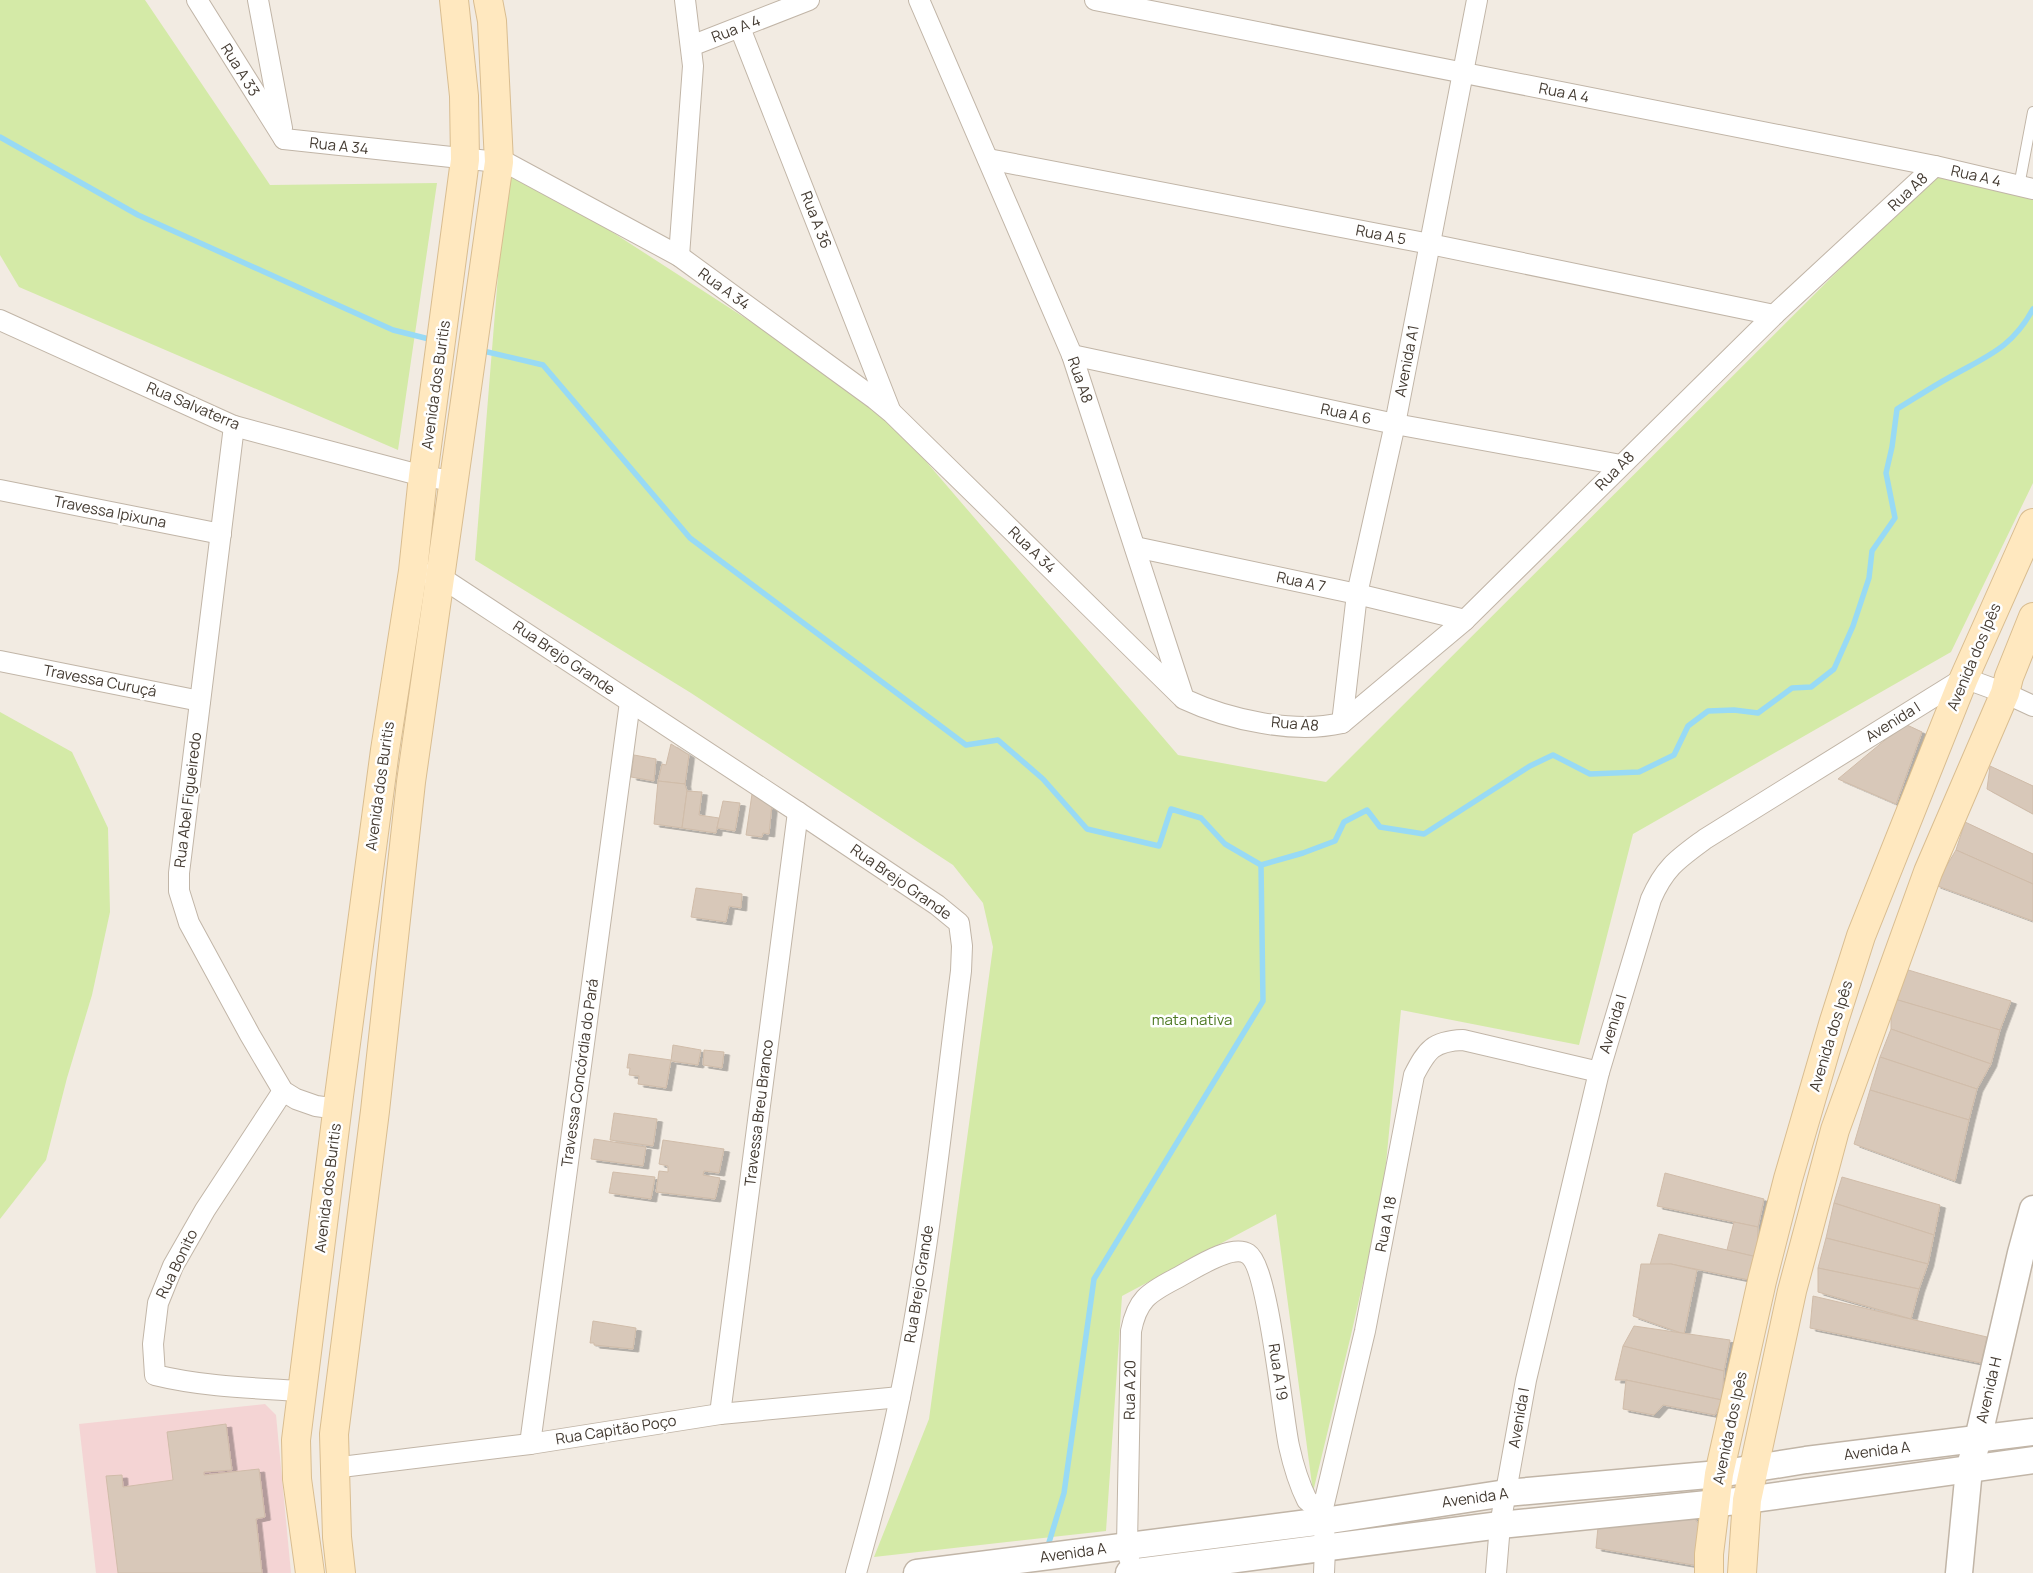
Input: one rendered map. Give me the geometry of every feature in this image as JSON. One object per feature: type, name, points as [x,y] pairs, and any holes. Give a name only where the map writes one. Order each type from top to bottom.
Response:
[{"type":"main road","name":"Avenida dos Buritis","points":[[342,1573],[337,1537],[333,1468],[334,1434],[376,1111],[411,782],[426,573],[423,476],[465,160],[464,96],[454,0]]},
{"type":"main road","name":"Avenida dos Buritis","points":[[310,1573],[297,1479],[296,1440],[385,750],[426,573],[453,481],[499,162],[492,21],[488,0]]},
{"type":"main road","name":"Avenida dos Ipês","points":[[1708,1573],[1719,1474],[1762,1282],[1788,1179],[1834,1021],[1861,936],[1964,678],[2033,523]]},
{"type":"main road","points":[[1742,1573],[1747,1500],[1792,1291],[1836,1130],[1928,872],[2005,692],[2033,617]]},
{"type":"street","name":"Rua A 33","points":[[197,0],[284,139]]},
{"type":"street","points":[[258,0],[284,139]]},
{"type":"street","points":[[679,256],[693,66],[685,0]]},
{"type":"street","name":"Rua A 4","points":[[691,46],[809,0]]},
{"type":"street","name":"Rua A8","points":[[919,0],[1072,355],[1184,699],[1207,709],[1293,728],[1322,728],[1342,723],[1465,620],[1774,315],[1936,166]]},
{"type":"street","name":"Rua A 4","points":[[1095,0],[1936,166],[2026,188]]},
{"type":"street","name":"Avenida A1","points":[[1342,723],[1357,594],[1395,424],[1477,0]]},
{"type":"street","name":"Rua A 36","points":[[740,28],[892,413]]},
{"type":"street","name":"Rua A 34","points":[[284,139],[465,160],[507,163],[679,256],[892,413],[1184,699]]},
{"type":"street","name":"Rua A 5","points":[[988,159],[1430,244],[1774,315]]},
{"type":"street","name":"Rua Salvaterra","points":[[0,320],[234,426],[423,476],[453,481]]},
{"type":"street","name":"Rua A 6","points":[[1072,355],[1395,424],[1621,465]]},
{"type":"street","name":"Rua Abel Figueiredo","points":[[234,426],[179,872],[179,892],[188,923],[283,1091]]},
{"type":"street","name":"Travessa Ipixuna","points":[[0,490],[220,534]]},
{"type":"street","name":"Rua A 7","points":[[1135,547],[1357,594],[1465,620]]},
{"type":"street","name":"Rua Brejo Grande","points":[[426,573],[630,702],[798,812],[959,923],[962,946],[962,972],[923,1263],[900,1397],[873,1512],[856,1573]]},
{"type":"street","name":"Travessa Curuçá","points":[[0,661],[200,701]]},
{"type":"street","points":[[1964,678],[2005,692],[2033,706]]},
{"type":"street","name":"Avenida I","points":[[1496,1573],[1500,1525],[1526,1380],[1599,1072],[1651,899],[1659,880],[1674,862],[1705,839],[1964,678]]},
{"type":"street","name":"Travessa Concórdia do Pará","points":[[530,1444],[630,702]]},
{"type":"street","name":"Travessa Breu Branco","points":[[720,1414],[798,812]]},
{"type":"street","name":"Rua A 18","points":[[1324,1561],[1324,1514],[1365,1331],[1414,1075],[1424,1056],[1433,1047],[1446,1041],[1463,1040],[1599,1072]]},
{"type":"street","points":[[283,1091],[296,1099],[316,1106],[338,1109]]},
{"type":"street","name":"Rua Bonito","points":[[283,1091],[177,1257],[158,1304],[153,1344],[154,1360],[155,1375],[169,1379],[234,1388],[302,1391]]},
{"type":"street","name":"Avenida H","points":[[1959,1573],[1968,1469],[1978,1439],[2027,1253],[2033,1209]]},
{"type":"street","name":"Rua A 19","points":[[1221,1254],[1234,1252],[1248,1254],[1257,1265],[1265,1290],[1289,1447],[1307,1500],[1324,1514]]},
{"type":"street","name":"Rua A 20","points":[[1130,1573],[1127,1545],[1131,1331],[1134,1316],[1152,1292],[1221,1254]]},
{"type":"street","name":"Rua Capitão Poço","points":[[333,1468],[530,1444],[720,1414],[900,1397]]},
{"type":"street","name":"Avenida A","points":[[917,1573],[1059,1555],[1324,1514],[1506,1493],[1719,1474],[1806,1460],[2033,1432]]},
{"type":"street","name":"Avenida A","points":[[1130,1573],[1324,1561],[1402,1536],[1585,1515],[1716,1504],[2033,1460]]},
{"type":"lane","points":[[2026,188],[2033,112]]},
{"type":"shaded area","points":[[265,1404],[276,1415],[291,1573],[96,1573],[79,1424]]},
{"type":"green space","points":[[0,0],[145,0],[270,185],[437,183],[398,450],[19,287],[0,255]]},
{"type":"green space","name":"mata nativa","points":[[507,164],[875,402],[1178,755],[1326,782],[1939,170],[2033,190],[2033,483],[1951,652],[1633,834],[1579,1045],[1401,1010],[1383,1194],[1313,1492],[1276,1214],[1122,1296],[1106,1531],[874,1557],[929,1419],[993,947],[983,903],[953,865],[691,693],[475,560]]},
{"type":"green space","points":[[0,712],[72,752],[108,828],[110,912],[92,995],[67,1078],[46,1160],[0,1219]]},
{"type":"building","points":[[1907,725],[1922,732],[1896,804],[1838,779],[1885,740]]},
{"type":"building","points":[[671,744],[689,755],[685,784],[658,781],[662,764],[666,765]]},
{"type":"building","points":[[634,755],[656,759],[654,781],[631,777]]},
{"type":"building","points":[[1990,766],[2033,786],[2033,814],[1987,789]]},
{"type":"building","points":[[658,781],[685,784],[687,791],[682,828],[654,824]]},
{"type":"building","points":[[687,791],[702,792],[699,815],[719,818],[716,833],[682,828]]},
{"type":"building","points":[[752,794],[772,805],[769,834],[763,833],[762,837],[746,835]]},
{"type":"building","points":[[723,801],[740,803],[735,831],[717,828]]},
{"type":"building","points":[[1965,822],[2033,854],[2033,884],[1956,850]]},
{"type":"building","points":[[1956,850],[2033,884],[2033,921],[1935,885]]},
{"type":"building","points":[[696,888],[742,894],[741,908],[729,906],[726,922],[691,917]]},
{"type":"building","points":[[1905,969],[2011,1001],[2000,1030],[1891,998]]},
{"type":"building","points":[[1891,998],[2000,1030],[1991,1064],[1891,1029]]},
{"type":"building","points":[[1891,1029],[1991,1064],[1977,1089],[1880,1057]]},
{"type":"building","points":[[673,1045],[701,1050],[698,1065],[671,1061]]},
{"type":"building","points":[[704,1050],[724,1052],[722,1068],[703,1065]]},
{"type":"building","points":[[629,1054],[671,1060],[666,1088],[638,1084],[639,1076],[629,1075],[630,1068],[627,1068]]},
{"type":"building","points":[[1880,1057],[1977,1089],[1969,1120],[1870,1090]]},
{"type":"building","points":[[1870,1090],[1969,1120],[1955,1181],[1854,1144]]},
{"type":"building","points":[[614,1113],[657,1119],[653,1146],[610,1140]]},
{"type":"building","points":[[594,1139],[646,1147],[643,1166],[591,1159]]},
{"type":"building","points":[[663,1140],[724,1149],[719,1173],[704,1171],[703,1175],[720,1178],[715,1199],[656,1192],[659,1171],[668,1172],[668,1166],[659,1164]]},
{"type":"building","points":[[613,1172],[655,1177],[651,1199],[609,1193]]},
{"type":"building","points":[[1665,1173],[1764,1199],[1758,1227],[1657,1206]]},
{"type":"building","points":[[1842,1177],[1940,1205],[1934,1235],[1834,1203]]},
{"type":"building","points":[[1834,1203],[1934,1235],[1928,1264],[1826,1238]]},
{"type":"building","points":[[1734,1222],[1758,1227],[1757,1257],[1727,1250]]},
{"type":"building","points":[[1659,1234],[1757,1257],[1749,1280],[1671,1264],[1650,1265]]},
{"type":"building","points":[[1826,1238],[1928,1264],[1919,1289],[1818,1268]]},
{"type":"building","points":[[1641,1264],[1671,1264],[1697,1270],[1684,1334],[1633,1316]]},
{"type":"building","points":[[1818,1268],[1919,1289],[1911,1319],[1818,1292]]},
{"type":"building","points":[[1813,1296],[1987,1337],[1981,1363],[1810,1328]]},
{"type":"building","points":[[593,1321],[636,1328],[633,1349],[590,1343]]},
{"type":"building","points":[[1634,1326],[1730,1340],[1724,1371],[1623,1346]]},
{"type":"building","points":[[1623,1346],[1724,1371],[1722,1400],[1626,1380],[1615,1380]]},
{"type":"building","points":[[1626,1380],[1722,1400],[1715,1415],[1663,1405],[1654,1415],[1623,1409]]},
{"type":"building","points":[[226,1424],[232,1470],[204,1472],[204,1475],[259,1469],[265,1517],[256,1519],[262,1573],[118,1573],[106,1476],[122,1475],[123,1487],[173,1480],[167,1432]]},
{"type":"building","points":[[1691,1515],[1701,1526],[1699,1566],[1596,1548],[1598,1527]]},
{"type":"waterway","points":[[0,137],[138,215],[393,330],[433,340]]},
{"type":"waterway","points":[[479,350],[543,365],[690,538],[966,745],[998,740],[1043,779],[1087,829],[1159,846],[1171,809],[1201,818],[1225,844],[1261,865],[1303,853],[1335,841],[1344,822],[1367,810],[1380,827],[1424,834],[1530,766],[1553,755],[1590,774],[1639,772],[1674,755],[1688,726],[1708,711],[1734,710],[1758,713],[1792,688],[1811,687],[1834,669],[1853,626],[1869,578],[1872,551],[1895,518],[1886,473],[1892,447],[1897,409],[1997,350],[2016,333],[2033,309]]},
{"type":"waterway","points":[[1047,1549],[1064,1493],[1094,1279],[1263,1001],[1261,865]]}]
